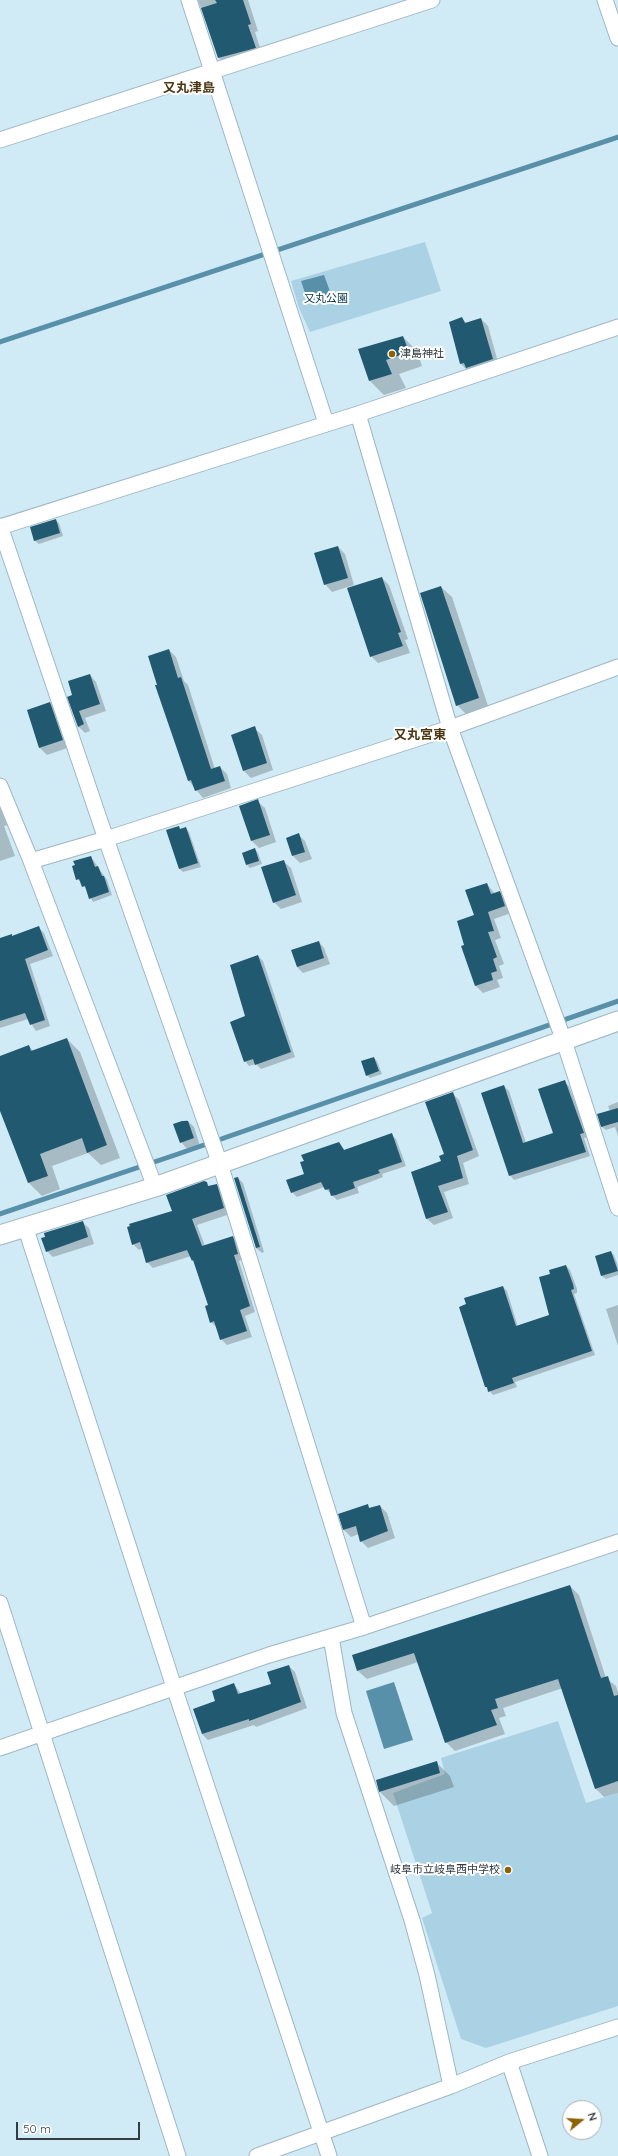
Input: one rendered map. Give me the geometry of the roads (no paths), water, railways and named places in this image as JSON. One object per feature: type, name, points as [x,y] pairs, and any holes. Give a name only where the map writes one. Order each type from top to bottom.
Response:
[{"type":"street","points":[[189,0],[326,423]]},
{"type":"street","points":[[0,140],[432,0]]},
{"type":"street","points":[[611,7],[618,38]]},
{"type":"street","points":[[364,1627],[220,1164],[106,839],[0,527],[358,414],[618,327]]},
{"type":"street","points":[[358,414],[450,728],[564,1041],[618,1208]]},
{"type":"street","points":[[31,861],[106,839],[450,728],[618,667]]},
{"type":"street","points":[[0,786],[31,861],[155,1187]]},
{"type":"street","points":[[0,1234],[155,1187],[618,1021]]},
{"type":"street","points":[[25,1226],[174,1688],[329,2156]]},
{"type":"street","points":[[0,1748],[269,1655],[364,1627],[618,1542]]},
{"type":"street","points":[[0,1604],[178,2156]]},
{"type":"street","points":[[331,1637],[344,1713],[412,1920],[427,1976],[452,2086]]},
{"type":"street","points":[[257,2156],[452,2086],[509,2062],[618,2027]]},
{"type":"street","points":[[509,2062],[540,2156]]},
{"type":"waterway","points":[[0,342],[618,137]]},
{"type":"waterway","points":[[0,1214],[178,1154],[618,1001]]},
{"type":"place","name":"津島神社","points":[[392,354]]},
{"type":"place","name":"岐阜市立岐阜西中学校","points":[[508,1870]]},
{"type":"district","name":"又丸津島","points":[[189,88]]},
{"type":"district","name":"又丸宮東","points":[[420,735]]},
{"type":"park label","name":"又丸公園","points":[[326,299]]}]
